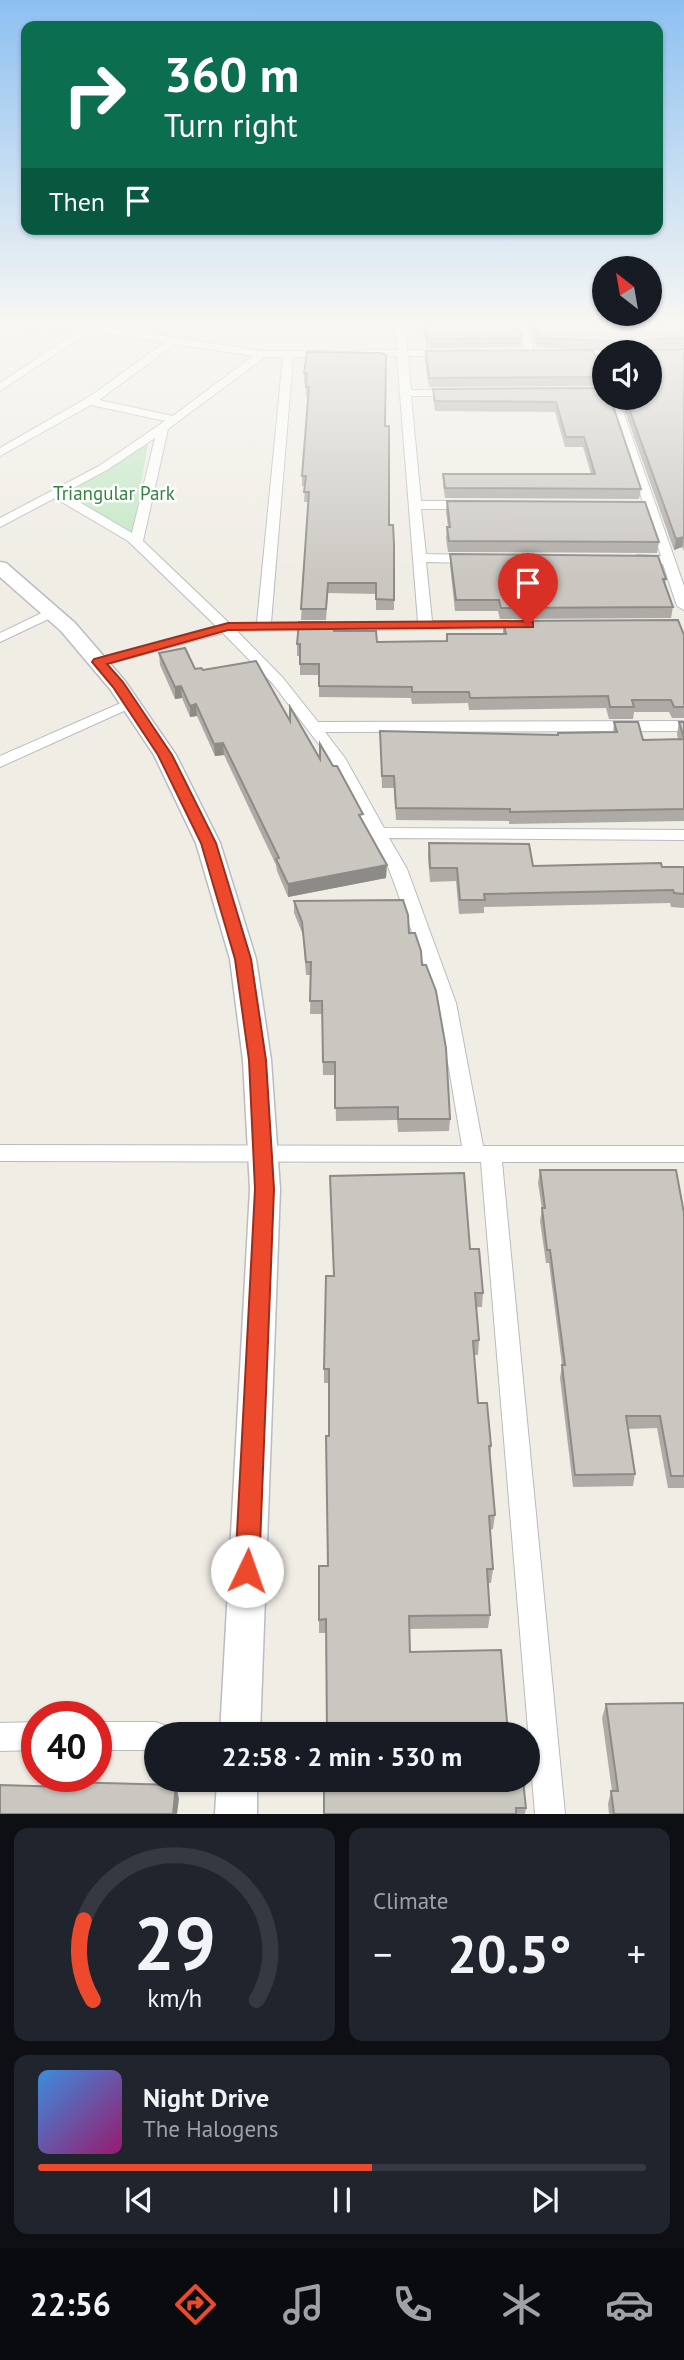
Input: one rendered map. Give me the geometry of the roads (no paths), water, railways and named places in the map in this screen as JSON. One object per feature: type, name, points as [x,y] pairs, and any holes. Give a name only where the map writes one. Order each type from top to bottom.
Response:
[{"type":"street","points":[[0,453],[74,410]]},
{"type":"street","points":[[119,410],[168,424]]},
{"type":"street","points":[[0,523],[103,468],[187,410]]},
{"type":"street","points":[[264,626],[283,410]]},
{"type":"street","points":[[407,410],[425,625]]},
{"type":"street","points":[[617,410],[684,606]]},
{"type":"street","points":[[136,542],[168,424]]},
{"type":"street","points":[[55,493],[136,542],[228,627],[278,681],[337,758],[398,869],[447,1003],[483,1155],[550,1814]]},
{"type":"street","points":[[415,505],[484,505]]},
{"type":"street","points":[[636,506],[650,506]]},
{"type":"street","points":[[419,558],[488,559]]},
{"type":"street","points":[[627,559],[668,559]]},
{"type":"street","points":[[0,567],[52,612],[99,662],[165,755],[208,843],[243,959],[257,1060],[265,1189],[241,1722]]},
{"type":"street","points":[[0,638],[52,612]]},
{"type":"street","points":[[99,662],[228,627],[534,625]]},
{"type":"street","points":[[0,762],[130,703]]},
{"type":"street","points":[[313,727],[684,726]]},
{"type":"street","points":[[379,833],[684,835]]},
{"type":"street","points":[[0,1153],[684,1154]]},
{"type":"street","points":[[0,1737],[21,1736]]},
{"type":"street","points":[[112,1736],[144,1736]]},
{"type":"street","points":[[236,1814],[237,1792]]},
{"type":"park label","name":"Triangular Park","points":[[114,493]]}]
